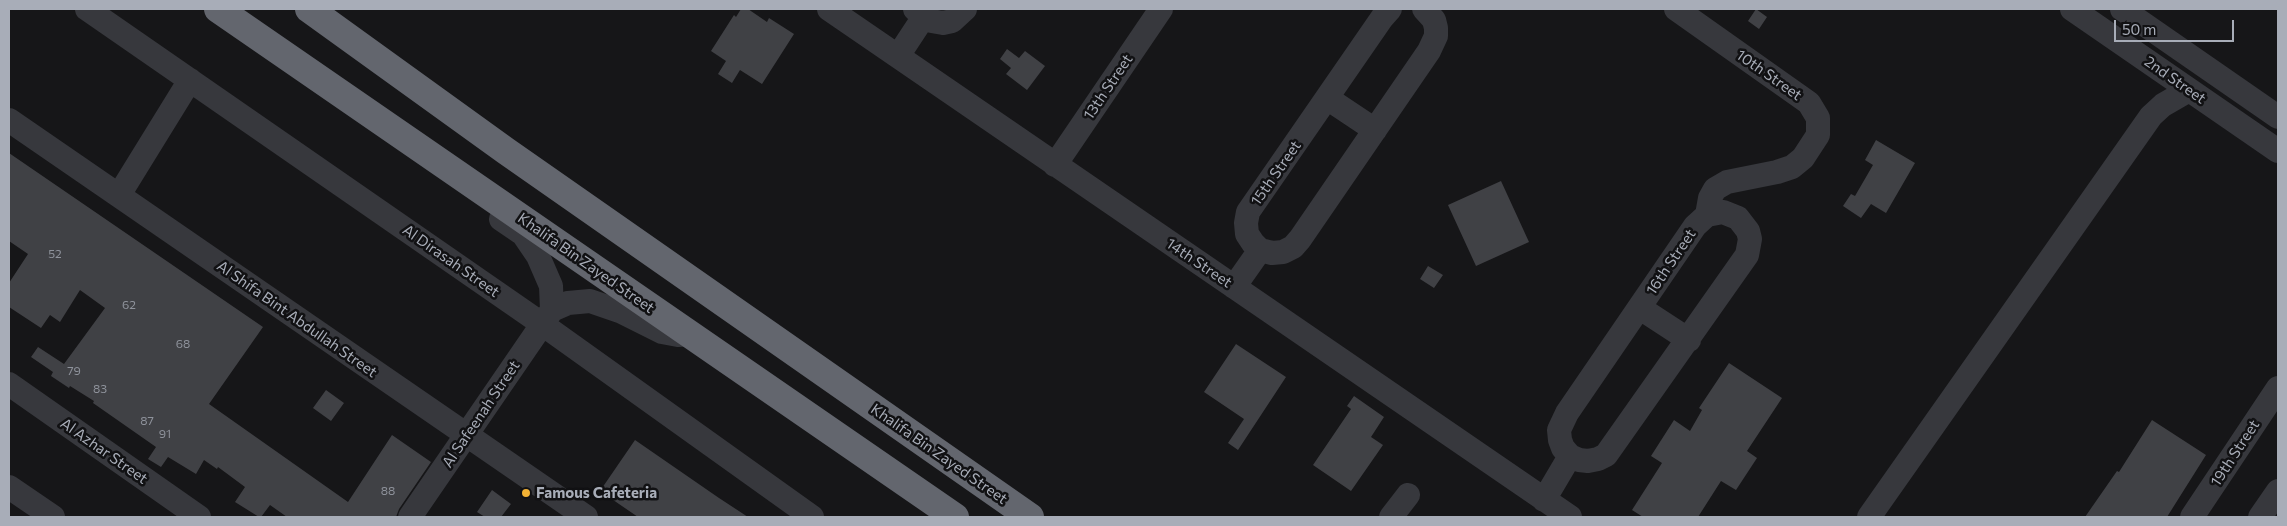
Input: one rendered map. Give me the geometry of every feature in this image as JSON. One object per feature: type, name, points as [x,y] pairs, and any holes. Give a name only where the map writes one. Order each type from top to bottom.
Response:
[{"type":"highway","name":"Khalifa Bin Zayed Street","points":[[218,9],[955,517]]},
{"type":"highway","name":"Khalifa Bin Zayed Street","points":[[314,11],[506,151],[1030,517]]},
{"type":"street","name":"Al Dirasah Street","points":[[87,9],[190,80],[547,317],[812,517]]},
{"type":"street","name":"14th Street","points":[[828,9],[1570,517]]},
{"type":"street","points":[[898,56],[919,14],[935,23],[944,23],[952,21],[965,9]]},
{"type":"street","name":"13th Street","points":[[1056,165],[1161,9]]},
{"type":"street","name":"15th Street","points":[[1260,250],[1247,234],[1248,212],[1390,9]]},
{"type":"street","points":[[1234,287],[1260,250],[1272,253],[1283,252],[1293,247],[1434,44],[1436,28],[1429,14],[1424,9]]},
{"type":"street","name":"10th Street","points":[[1676,9],[1810,103],[1818,118],[1818,135],[1803,158],[1792,167],[1727,182],[1715,189],[1710,198],[1707,216]]},
{"type":"street","name":"2nd Street","points":[[2072,9],[2278,152]]},
{"type":"street","name":"2nd Street","points":[[2122,9],[2278,117]]},
{"type":"street","points":[[2151,116],[2156,83],[2155,66]]},
{"type":"street","points":[[119,195],[190,80]]},
{"type":"street","points":[[1869,517],[2151,116],[2163,105],[2189,90]]},
{"type":"street","points":[[1327,98],[1375,130]]},
{"type":"street","name":"Al Shifa Bint Abdullah Street","points":[[9,120],[586,517]]},
{"type":"street","points":[[479,188],[480,197],[486,208],[523,234],[536,251],[551,286],[547,317]]},
{"type":"street","name":"16th Street","points":[[1723,212],[1738,218],[1748,231],[1750,247],[1743,262],[1606,454],[1588,462],[1570,456],[1563,448],[1560,440],[1559,430],[1563,420],[1695,226],[1707,216],[1723,212]]},
{"type":"street","points":[[547,317],[568,303],[590,301],[622,312],[662,332],[678,335],[689,334]]},
{"type":"street","name":"16th Street","points":[[1640,308],[1689,340]]},
{"type":"street","name":"Al Safeenah Street","points":[[410,517],[547,317]]},
{"type":"street","name":"Al Azhar Street","points":[[9,384],[199,517]]},
{"type":"street","name":"19th Street","points":[[2192,517],[2278,388]]},
{"type":"street","points":[[1544,500],[1570,456]]},
{"type":"street","points":[[9,487],[53,517]]},
{"type":"street","points":[[2260,517],[2278,491]]},
{"type":"street","points":[[1391,517],[1408,495]]},
{"type":"building","points":[[741,9],[748,9],[767,22],[769,18],[794,34],[762,84],[740,70],[732,83],[718,74],[726,61],[711,51],[734,15],[736,17]]},
{"type":"building","points":[[1756,9],[1767,17],[1759,29],[1748,21]]},
{"type":"building","points":[[1007,49],[1019,58],[1025,51],[1045,66],[1027,90],[1006,74],[1011,68],[1000,59]]},
{"type":"building","points":[[1876,140],[1915,163],[1886,213],[1871,204],[1861,218],[1843,206],[1851,194],[1855,196],[1873,165],[1865,160]]},
{"type":"building","points":[[9,153],[263,327],[209,404],[348,502],[392,435],[431,462],[399,509],[396,517],[287,517],[270,505],[259,517],[235,502],[245,487],[218,467],[217,469],[204,460],[196,474],[168,457],[161,467],[148,459],[156,447],[93,403],[94,401],[51,376],[53,372],[31,357],[38,347],[64,364],[105,308],[80,290],[60,322],[50,315],[41,328],[9,307],[9,283],[28,254],[9,241]]},
{"type":"building","points":[[1501,181],[1529,242],[1476,266],[1448,205]]},
{"type":"building","points":[[1428,266],[1443,275],[1434,288],[1420,279]]},
{"type":"building","points":[[1236,344],[1286,377],[1238,450],[1228,443],[1244,419],[1204,392]]},
{"type":"building","points":[[1729,363],[1782,398],[1747,451],[1757,458],[1736,490],[1721,481],[1698,517],[1643,517],[1632,510],[1662,463],[1651,456],[1674,420],[1690,431],[1702,410],[1699,408]]},
{"type":"building","points":[[326,390],[344,403],[331,421],[313,408]]},
{"type":"building","points":[[1354,396],[1384,417],[1371,437],[1383,445],[1351,491],[1313,465],[1351,409],[1347,406]]},
{"type":"building","points":[[2152,420],[2206,455],[2167,517],[2085,517],[2117,471],[2119,472]]},
{"type":"building","points":[[635,440],[748,517],[638,517],[600,491]]},
{"type":"building","points":[[492,490],[511,504],[501,517],[485,517],[477,512]]},
{"type":"place","name":"Famous Cafeteria","points":[[526,493]]}]
